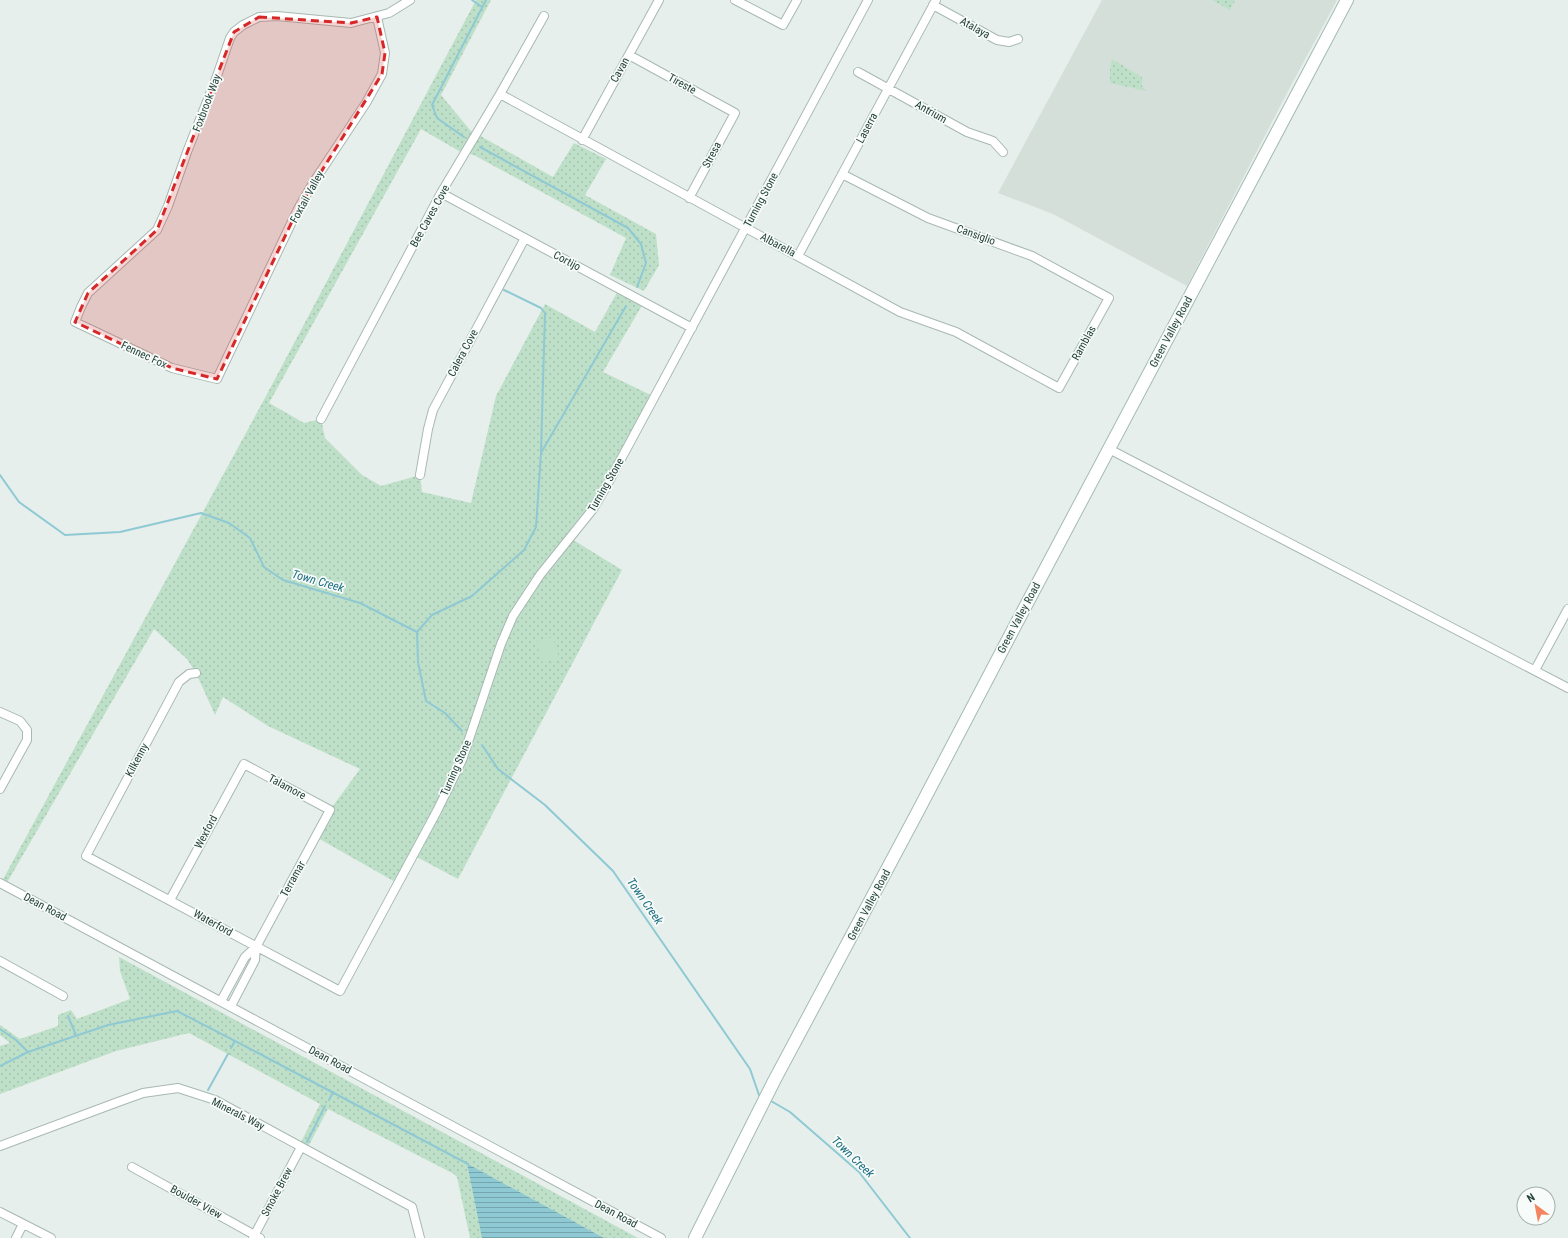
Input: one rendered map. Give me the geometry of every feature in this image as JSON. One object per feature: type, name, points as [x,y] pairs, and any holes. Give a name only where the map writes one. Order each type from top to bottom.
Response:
[{"type":"street","name":"Foxbrook Way","points":[[75,322],[88,293],[157,230],[168,206],[230,38],[234,32],[243,25],[259,17],[277,16],[351,23],[389,13],[410,0]]},
{"type":"street","name":"Cavan","points":[[582,140],[658,0]]},
{"type":"street","points":[[735,0],[783,25],[797,0]]},
{"type":"street","name":"Turning Stone","points":[[340,991],[437,811],[462,760],[501,644],[514,616],[540,575],[593,509],[868,0]]},
{"type":"street","name":"Green Valley Road","points":[[695,1238],[774,1081],[1346,0]]},
{"type":"street","name":"Atalaya","points":[[935,3],[997,40],[1009,42],[1018,40]]},
{"type":"street","name":"Laserra","points":[[798,256],[935,3]]},
{"type":"street","name":"Bee Caves Cove","points":[[321,419],[441,193],[500,94],[544,16]]},
{"type":"street","name":"Foxtail Valley","points":[[217,379],[298,209],[313,183],[366,103],[382,74],[385,53],[378,17]]},
{"type":"street","name":"Tireste","points":[[629,55],[734,112]]},
{"type":"street","name":"Antrium","points":[[858,72],[967,132],[993,141],[1003,152]]},
{"type":"street","name":"Albarella","points":[[500,94],[900,312],[956,332],[1060,388]]},
{"type":"street","name":"Stresa","points":[[690,198],[734,112]]},
{"type":"street","name":"Cansiglio","points":[[842,174],[928,218],[1032,256],[1108,298]]},
{"type":"street","name":"Cortijo","points":[[441,193],[692,328]]},
{"type":"street","name":"Calera Cove","points":[[420,475],[433,410],[525,238]]},
{"type":"street","name":"Ramblas","points":[[1060,388],[1108,298]]},
{"type":"street","name":"Fennec Fox","points":[[75,322],[172,368],[217,379]]},
{"type":"street","points":[[1109,449],[1568,688]]},
{"type":"street","points":[[1535,670],[1568,609]]},
{"type":"street","name":"Kilkenny","points":[[86,856],[179,682],[189,674],[196,673]]},
{"type":"street","points":[[0,712],[20,721],[27,730],[27,740],[0,789]]},
{"type":"street","name":"Talamore","points":[[244,764],[330,810]]},
{"type":"street","name":"Wexford","points":[[170,900],[244,764]]},
{"type":"street","name":"Terramar","points":[[221,1001],[244,956],[256,947],[330,810]]},
{"type":"street","name":"Waterford","points":[[86,856],[340,991]]},
{"type":"street","name":"Dean Road","points":[[0,883],[660,1238]]},
{"type":"street","name":"Terramar","points":[[230,1006],[256,960],[256,947]]},
{"type":"street","points":[[0,961],[63,996]]},
{"type":"street","name":"Minerals Way","points":[[0,1146],[143,1093],[178,1088],[215,1100],[412,1207],[420,1238]]},
{"type":"street","name":"Smoke Brew","points":[[256,1237],[301,1147]]},
{"type":"street","name":"Boulder View","points":[[132,1167],[256,1237]]},
{"type":"street","points":[[0,1212],[50,1238]]},
{"type":"street","points":[[16,1238],[23,1224]]},
{"type":"highlighted area","points":[[259,17],[351,23],[377,17],[385,53],[382,74],[298,209],[217,379],[172,368],[75,322],[88,293],[157,230],[234,32]]},
{"type":"shaded area","points":[[1102,0],[1337,0],[1187,286],[1053,214],[998,193]]},
{"type":"green space","points":[[476,0],[491,0],[441,95],[470,130],[553,177],[574,143],[606,159],[585,195],[656,234],[659,265],[644,291],[610,275],[626,238],[474,155],[459,151],[421,129],[269,403],[304,423],[321,419],[325,438],[362,475],[381,486],[420,475],[422,492],[471,503],[496,396],[545,304],[595,332],[619,289],[644,302],[603,372],[655,397],[606,487],[570,538],[622,570],[458,879],[413,855],[397,883],[316,837],[330,810],[360,769],[268,726],[223,697],[215,715],[196,673],[187,659],[154,629],[5,886],[1,883],[266,396]]},
{"type":"green space","points":[[1212,0],[1235,0],[1230,10]]},
{"type":"green space","points":[[1112,59],[1142,77],[1142,86],[1146,91],[1110,83]]},
{"type":"green space","points":[[553,637],[559,658],[542,662],[536,642]]},
{"type":"green space","points":[[119,957],[638,1238],[470,1238],[457,1177],[454,1174],[328,1109],[309,1145],[300,1144],[320,1104],[189,1033],[116,1051],[0,1094],[0,1046],[10,1043],[0,1035],[0,1025],[20,1039],[58,1026],[58,1015],[71,1010],[77,1019],[130,999],[120,971]]},
{"type":"water","points":[[467,1164],[604,1238],[482,1238]]},
{"type":"waterway","points":[[472,0],[482,7]]},
{"type":"waterway","points":[[464,137],[437,118],[432,105],[486,0]]},
{"type":"waterway","points":[[480,147],[628,228],[641,244],[646,263],[637,287]]},
{"type":"waterway","points":[[504,290],[541,308],[545,313],[541,452]]},
{"type":"waterway","points":[[417,632],[432,615],[472,596],[524,550],[536,527],[541,453],[626,306]]},
{"type":"waterway","name":"Town Creek","points":[[0,475],[19,502],[65,535],[120,532],[201,513],[229,523],[250,538],[264,567],[283,580],[360,603],[417,632],[418,662],[426,701],[445,713],[462,731]]},
{"type":"waterway","name":"Town Creek","points":[[482,745],[498,769],[545,805],[613,871],[750,1069],[759,1095]]},
{"type":"waterway","points":[[0,1066],[28,1052],[108,1025],[177,1011],[468,1164]]},
{"type":"waterway","points":[[68,1016],[76,1035]]},
{"type":"waterway","points":[[0,1029],[16,1040],[28,1052]]},
{"type":"waterway","points":[[231,1048],[235,1041]]},
{"type":"waterway","points":[[208,1090],[228,1054]]},
{"type":"waterway","points":[[329,1100],[333,1092]]},
{"type":"waterway","name":"Town Creek","points":[[771,1101],[790,1112],[859,1172],[910,1238]]},
{"type":"waterway","points":[[307,1142],[325,1106]]}]
